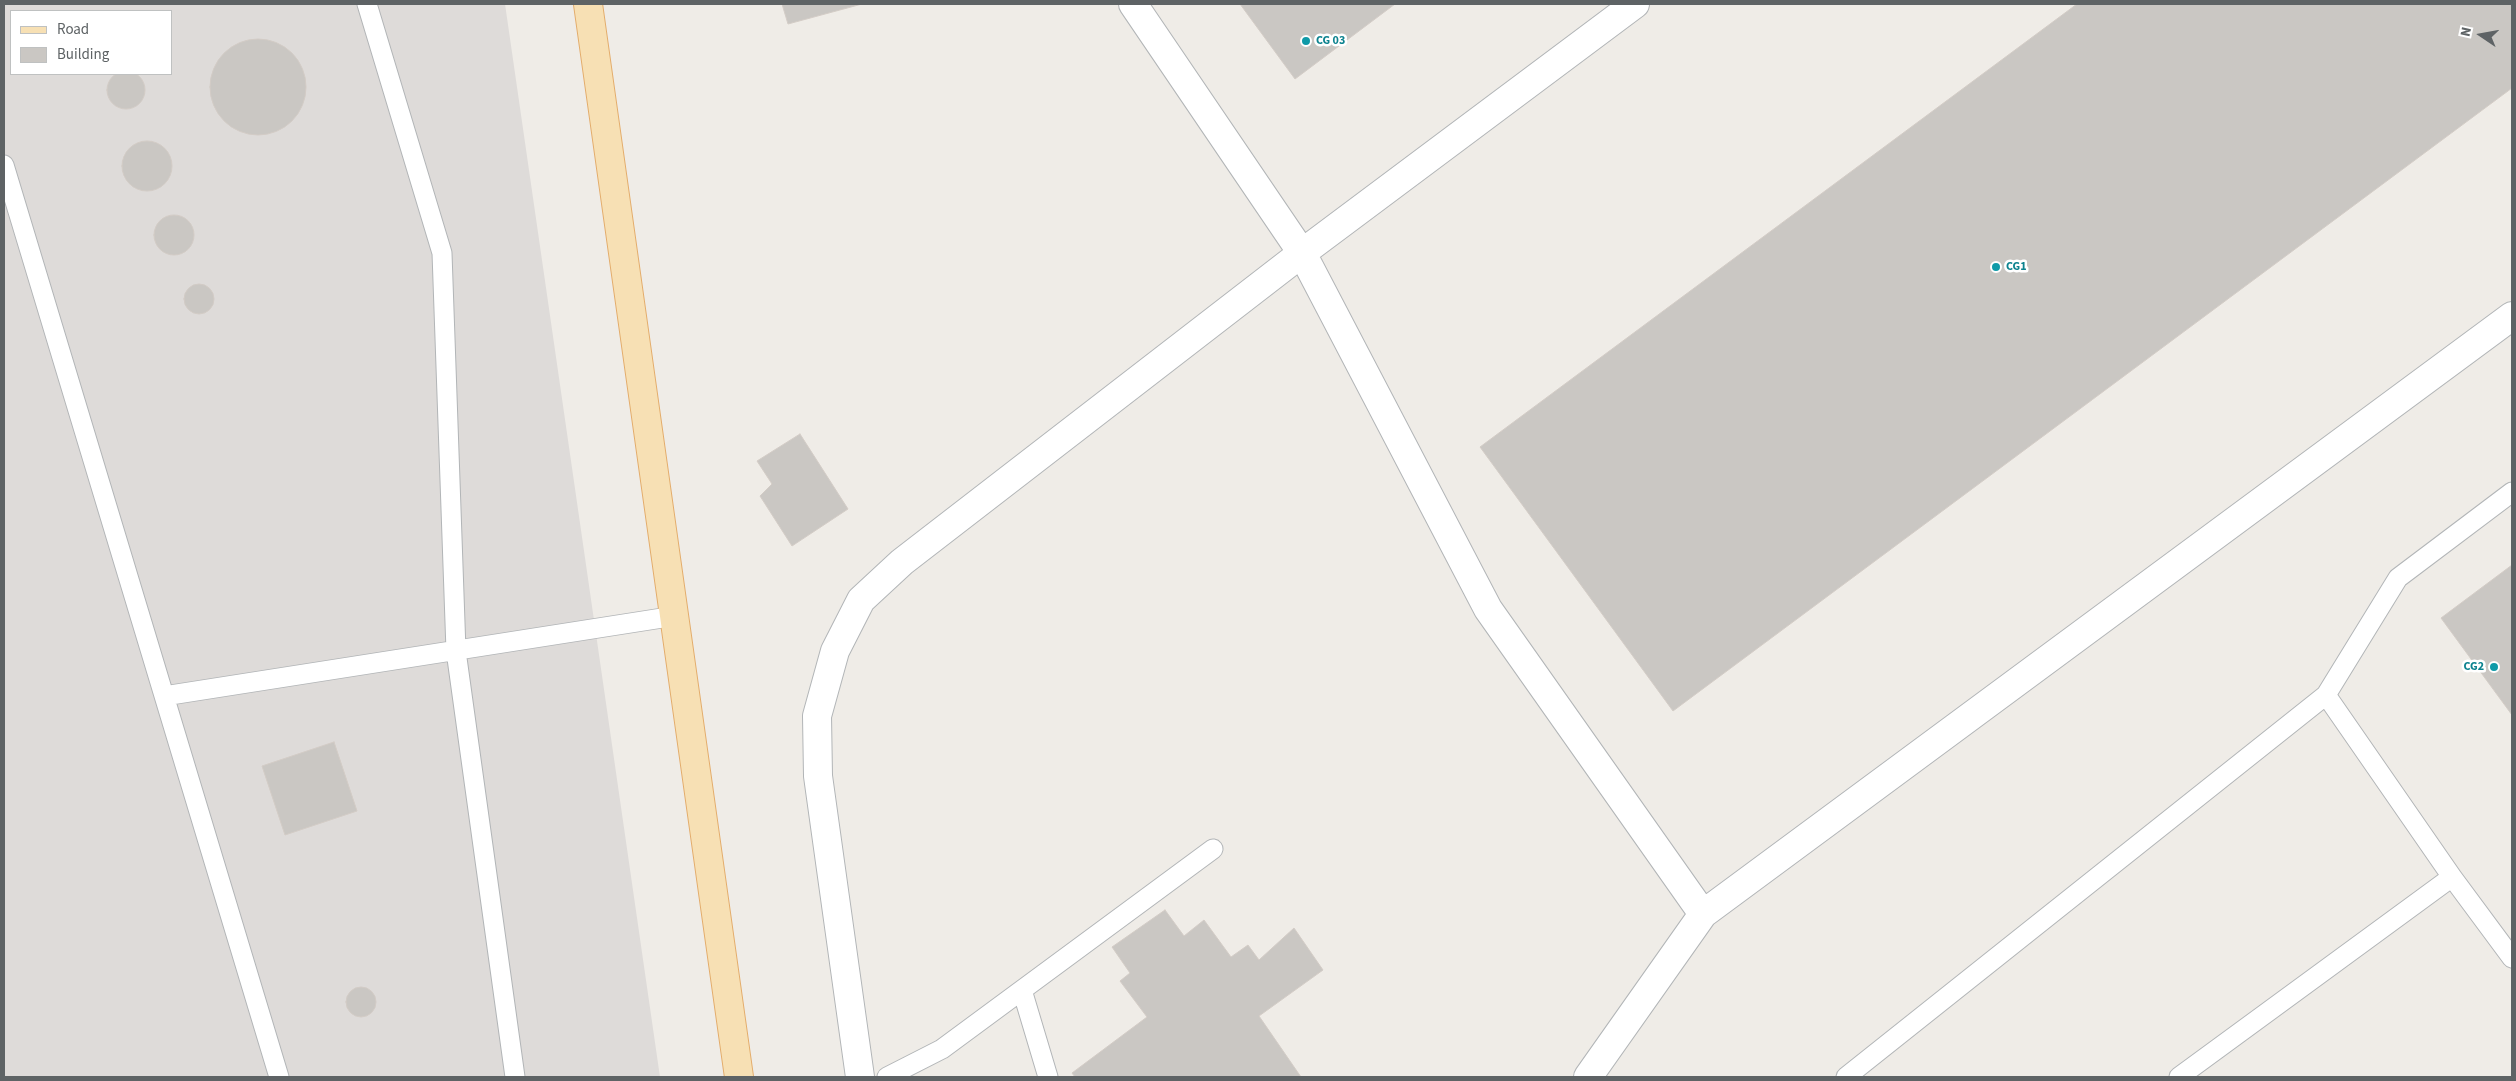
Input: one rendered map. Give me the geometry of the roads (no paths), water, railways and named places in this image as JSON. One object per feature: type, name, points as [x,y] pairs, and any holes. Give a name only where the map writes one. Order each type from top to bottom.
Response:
[{"type":"main road","points":[[588,4],[738,1077]]},
{"type":"street","points":[[1134,4],[1302,253],[1488,609],[1703,914]]},
{"type":"street","points":[[860,1077],[818,776],[817,716],[835,651],[861,600],[902,562],[1302,253],[1635,4]]},
{"type":"street","points":[[1588,1077],[1703,914],[2512,316]]},
{"type":"lane","points":[[367,4],[442,253],[456,650],[515,1077]]},
{"type":"lane","points":[[4,165],[279,1077]]},
{"type":"lane","points":[[1846,1077],[2326,695],[2398,578],[2512,492]]},
{"type":"lane","points":[[164,696],[675,616]]},
{"type":"lane","points":[[2326,695],[2452,877],[2512,958]]},
{"type":"lane","points":[[887,1077],[942,1050],[1213,850]]},
{"type":"lane","points":[[2179,1077],[2452,877]]},
{"type":"lane","points":[[1022,990],[1048,1077]]},
{"type":"place","name":"CG 03","points":[[1306,41]]},
{"type":"place","name":"CG1","points":[[1996,267]]},
{"type":"place","name":"CG2","points":[[2494,667]]}]
